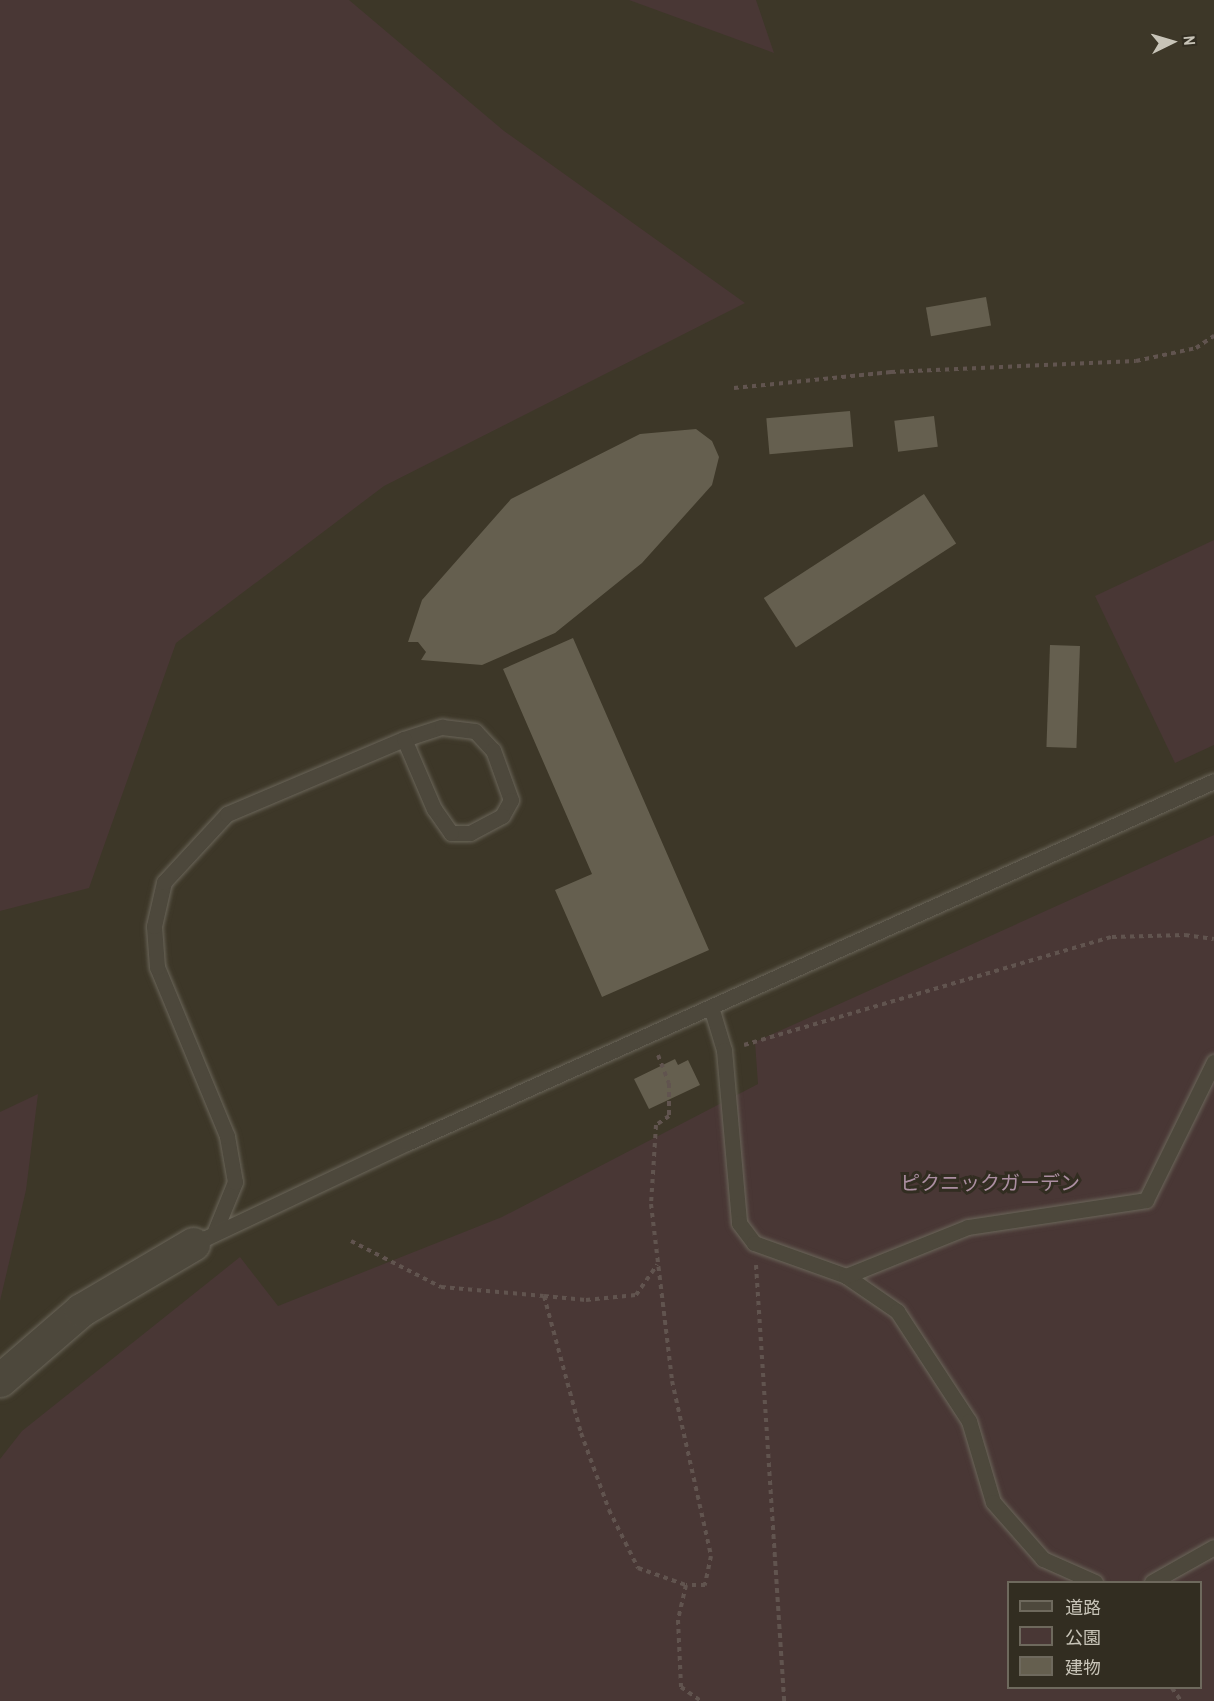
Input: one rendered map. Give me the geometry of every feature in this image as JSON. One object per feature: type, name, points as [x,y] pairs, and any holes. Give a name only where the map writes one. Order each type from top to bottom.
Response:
[{"type":"street","points":[[0,1380],[81,1310],[204,1238]]},
{"type":"lane","points":[[204,1238],[235,1182],[227,1136],[157,967],[154,926],[165,882],[227,814],[404,739],[441,727],[475,730],[493,750],[511,800],[502,816],[470,833],[451,833],[434,809],[404,739]]},
{"type":"lane","points":[[204,1238],[1214,781]]},
{"type":"lane","points":[[711,1007],[724,1050],[739,1223],[754,1243],[846,1275],[897,1311],[969,1421],[993,1502],[1043,1559],[1093,1581]]},
{"type":"lane","points":[[846,1275],[968,1227],[1146,1200],[1214,1062]]},
{"type":"lane","points":[[1154,1581],[1214,1546]]},
{"type":"path","points":[[734,388],[891,372],[1136,361],[1196,348],[1214,336]]},
{"type":"path","points":[[724,1050],[1112,937],[1185,935],[1214,939]]},
{"type":"path","points":[[544,1296],[581,1433],[609,1510],[638,1568],[686,1585],[705,1585],[711,1556],[672,1381],[651,1204],[656,1125],[669,1116],[669,1083],[651,1034]]},
{"type":"path","points":[[351,1241],[441,1287],[586,1300],[636,1295],[658,1264]]},
{"type":"path","points":[[754,1243],[784,1701]]},
{"type":"path","points":[[686,1585],[678,1620],[681,1687],[701,1701]]},
{"type":"green space","points":[[0,0],[349,0],[504,131],[745,303],[384,486],[176,643],[89,888],[0,911]]},
{"type":"green space","points":[[629,0],[756,0],[774,53]]},
{"type":"green space","points":[[1214,540],[1214,745],[1175,763],[1095,596]]},
{"type":"green space","name":"ピクニックガーデン","points":[[1214,835],[1214,1701],[0,1701],[0,1459],[22,1431],[240,1257],[278,1306],[502,1217],[758,1084],[755,1042]]},
{"type":"green space","points":[[38,1094],[26,1190],[0,1301],[0,1112]]},
{"type":"building","points":[[986,297],[991,326],[931,336],[926,308]]},
{"type":"building","points":[[850,411],[853,447],[769,454],[766,418]]},
{"type":"building","points":[[934,416],[938,447],[898,452],[894,421]]},
{"type":"building","points":[[696,429],[712,441],[719,457],[712,485],[642,563],[555,633],[482,665],[421,660],[426,652],[418,642],[408,642],[422,600],[511,499],[640,434]]},
{"type":"building","points":[[924,494],[956,543],[796,648],[764,598]]},
{"type":"building","points":[[573,638],[709,950],[602,997],[555,890],[592,874],[503,669]]},
{"type":"building","points":[[1050,645],[1080,646],[1076,748],[1046,747]]},
{"type":"building","points":[[675,1059],[678,1065],[688,1060],[700,1085],[649,1109],[634,1079]]}]
